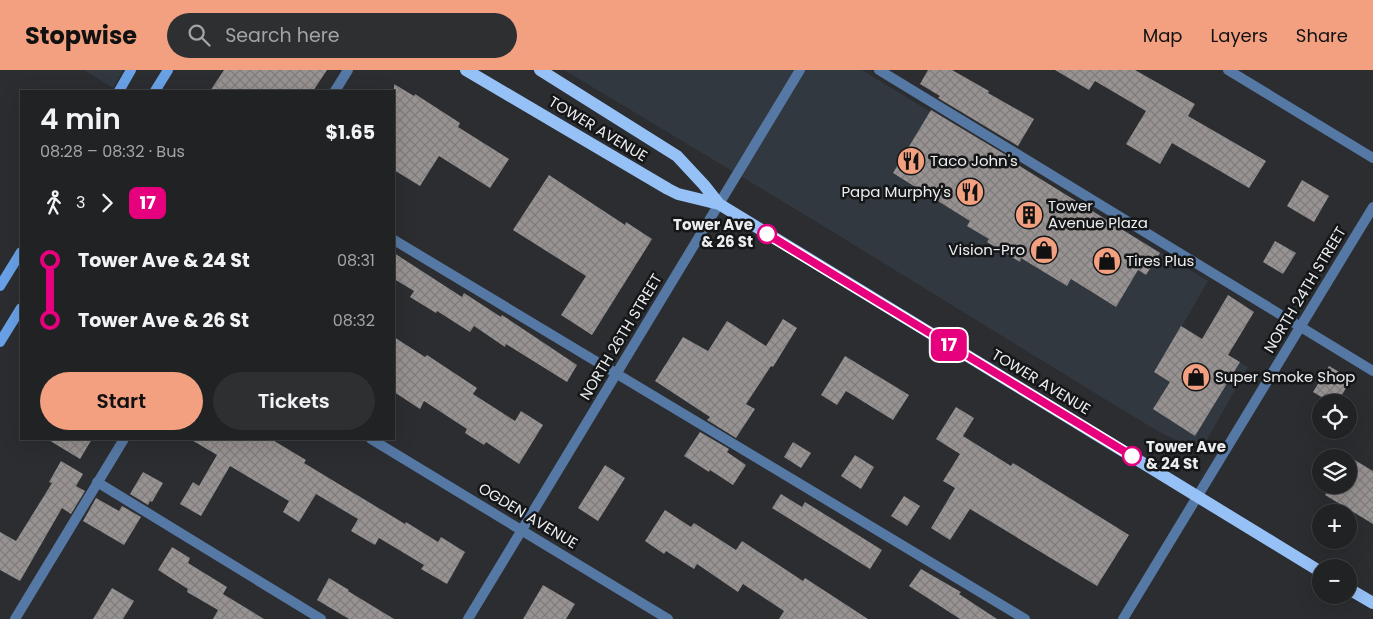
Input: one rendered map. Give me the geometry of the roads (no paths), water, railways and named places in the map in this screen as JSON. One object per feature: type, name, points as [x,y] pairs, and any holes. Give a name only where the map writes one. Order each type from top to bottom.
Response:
[{"type":"main road","points":[[120,90],[131,70]]},
{"type":"main road","points":[[156,90],[168,70]]},
{"type":"main road","name":"TOWER AVENUE","points":[[466,70],[668,190],[690,198],[719,204],[1312,566]]},
{"type":"main road","name":"TOWER AVENUE","points":[[540,70],[678,156],[719,204]]},
{"type":"main road","points":[[0,286],[20,254]]},
{"type":"main road","points":[[0,342],[20,310]]},
{"type":"main road","points":[[1357,594],[1373,603]]},
{"type":"street","points":[[336,90],[348,70]]},
{"type":"street","name":"NORTH 26TH STREET","points":[[468,619],[800,70]]},
{"type":"street","points":[[879,70],[1373,371]]},
{"type":"street","points":[[1228,70],[1373,158]]},
{"type":"street","name":"NORTH 24TH STREET","points":[[1123,619],[1373,207]]},
{"type":"street","points":[[395,241],[1025,619]]},
{"type":"street","points":[[15,619],[123,440]]},
{"type":"street","name":"OGDEN AVENUE","points":[[373,440],[668,619]]},
{"type":"street","points":[[97,482],[321,619]]},
{"type":"place","name":"Taco John's","points":[[911,161]]},
{"type":"place","name":"Papa Murphy's","points":[[970,192]]},
{"type":"place","name":"Tower Avenue Plaza","points":[[1029,215]]},
{"type":"place","name":"Tower Ave & 26 St","points":[[767,234]]},
{"type":"place","name":"Vision-Pro","points":[[1044,250]]},
{"type":"place","name":"Tires Plus","points":[[1107,261]]},
{"type":"place","name":"Super Smoke Shop","points":[[1196,377]]},
{"type":"place","name":"Tower Ave & 24 St","points":[[1132,456]]}]
